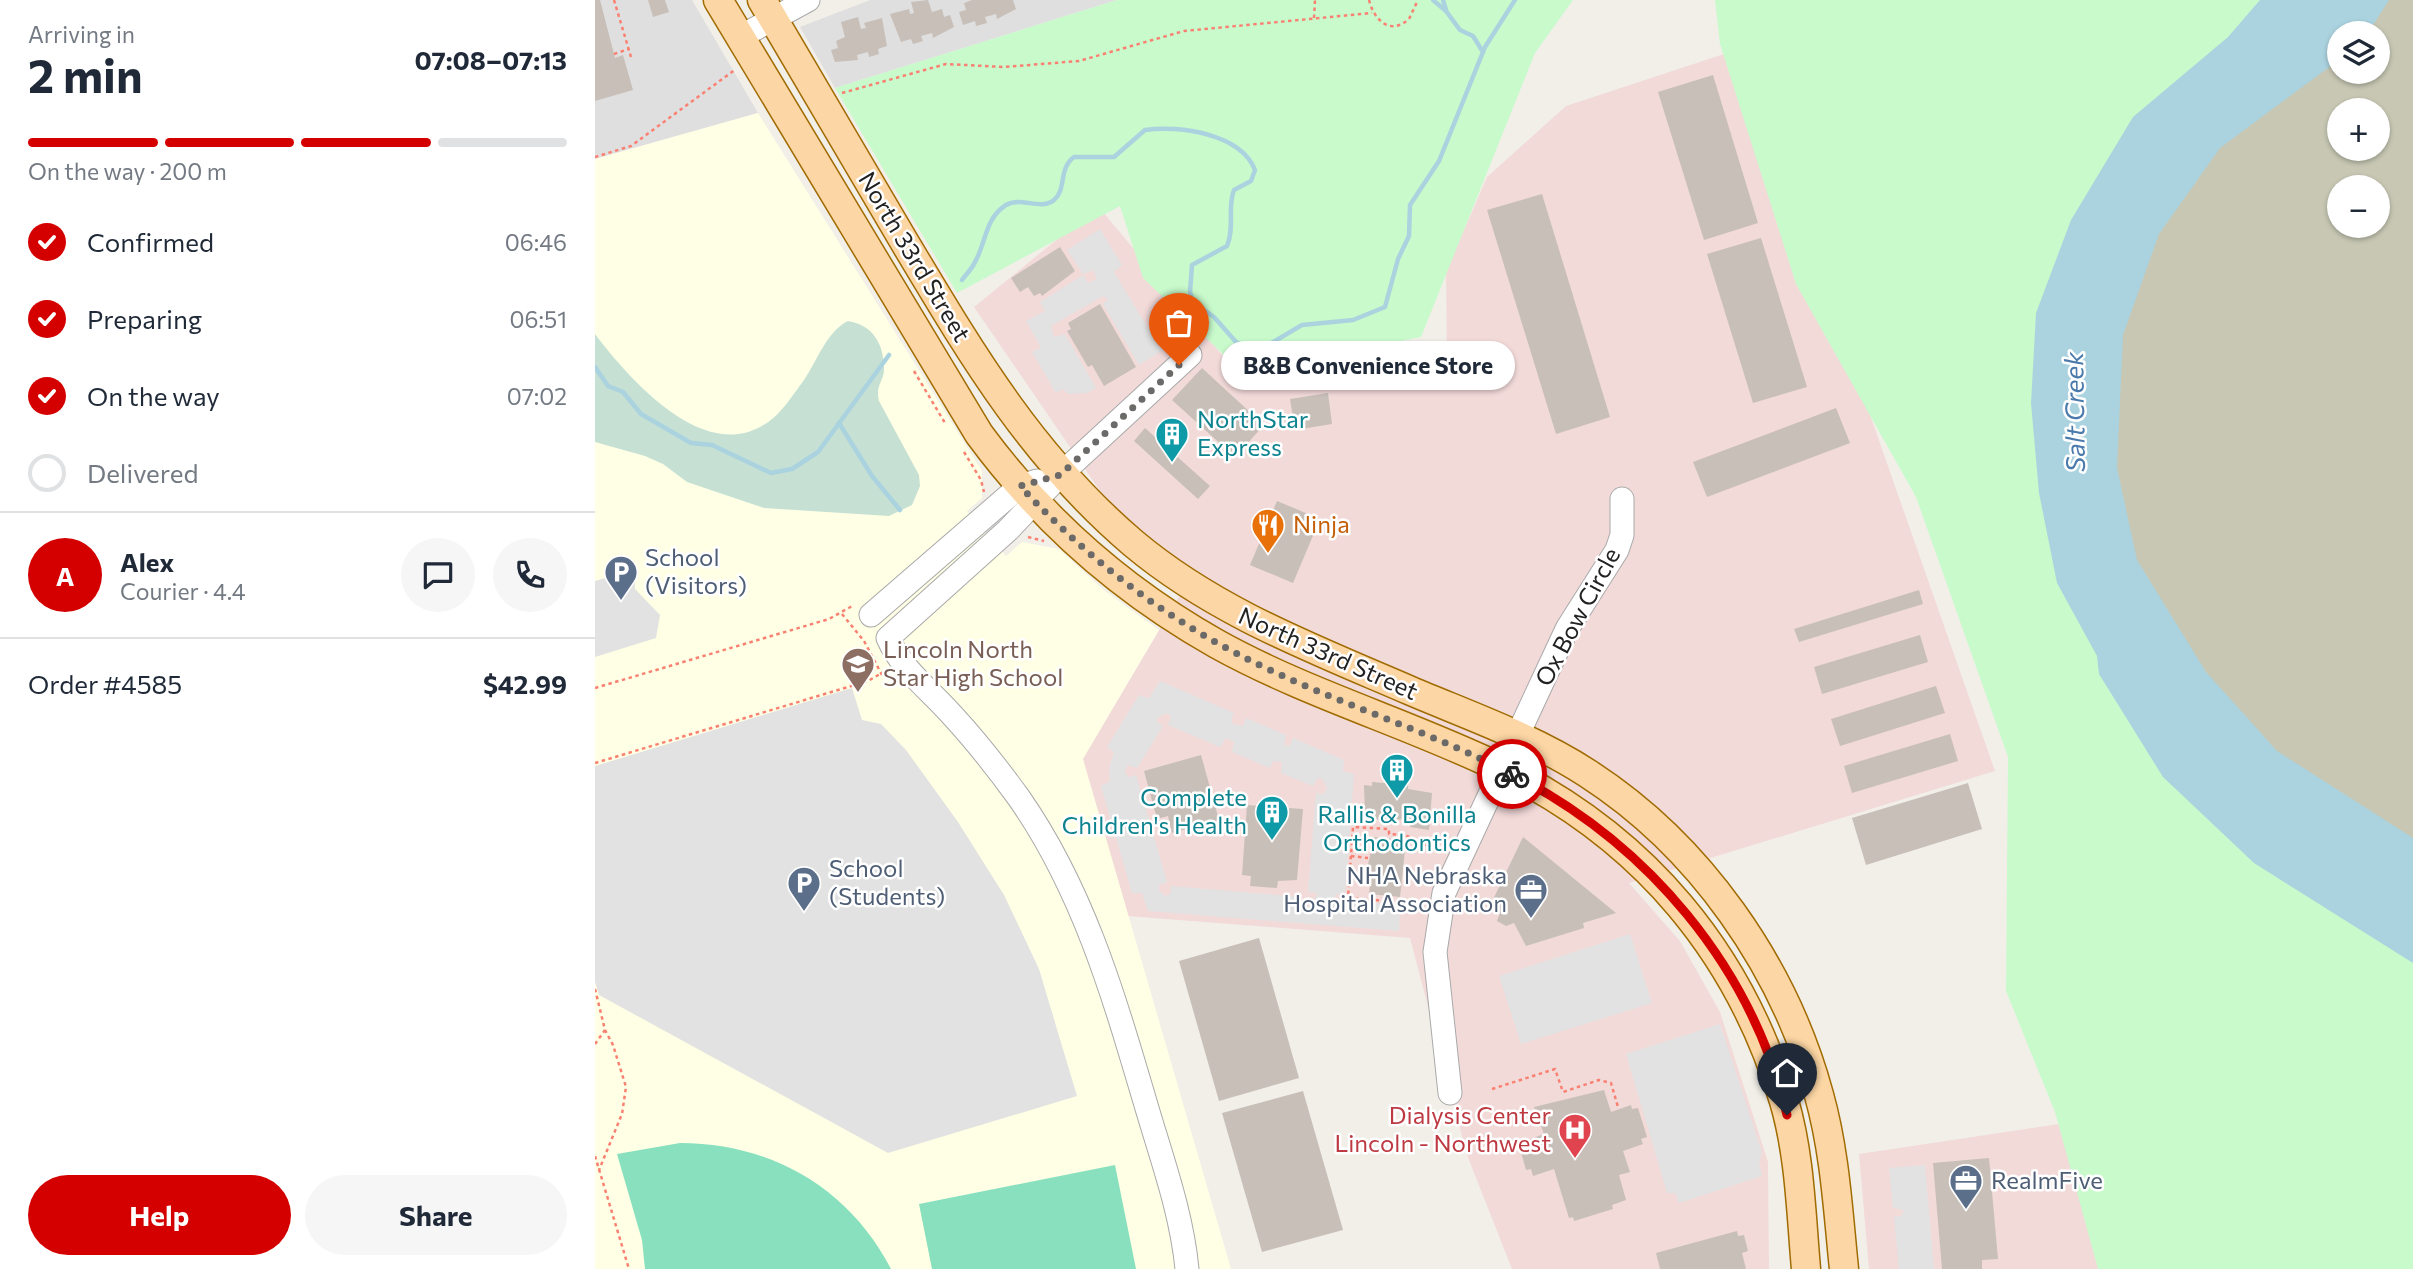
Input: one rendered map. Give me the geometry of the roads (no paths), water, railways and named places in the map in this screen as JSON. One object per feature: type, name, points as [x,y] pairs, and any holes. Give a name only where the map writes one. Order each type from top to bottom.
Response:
[{"type":"main road","name":"North 33rd Street","points":[[718,0],[951,391],[979,433],[1028,495],[1076,543],[1133,592],[1218,644],[1273,672],[1503,769],[1573,807],[1626,849],[1685,912],[1728,972],[1762,1039],[1784,1102],[1797,1169],[1806,1269]]},
{"type":"main road","name":"North 33rd Street","points":[[767,9],[987,379],[1060,475],[1114,526],[1167,570],[1236,614],[1517,736],[1586,772],[1625,802],[1700,873],[1749,938],[1787,1009],[1819,1093],[1832,1159],[1844,1269]]},
{"type":"street","points":[[740,37],[767,9],[809,0]]},
{"type":"street","points":[[865,608],[1060,475],[1190,355]]},
{"type":"street","points":[[1028,495],[888,638],[900,659],[1002,774],[1047,842],[1076,897],[1115,1000],[1176,1207],[1187,1269]]},
{"type":"street","name":"Ox Bow Circle","points":[[1450,1093],[1435,964],[1439,914],[1449,878],[1503,769],[1567,629],[1617,550],[1622,535],[1622,499]]},
{"type":"water","name":"Salt Creek","points":[[2260,0],[2389,0],[2376,21],[2327,21],[2327,69],[2220,148],[2159,234],[2123,335],[2117,468],[2137,560],[2206,672],[2277,751],[2413,838],[2413,963],[2254,863],[2163,777],[2099,674],[2097,656],[2057,583],[2039,493],[2031,403],[2036,313],[2071,220],[2133,117],[2228,37]]},
{"type":"waterway","points":[[1433,0],[1446,11],[1460,30],[1473,36],[1483,52]]},
{"type":"waterway","points":[[1443,0],[1446,10]]},
{"type":"waterway","points":[[962,280],[974,265],[994,217],[1006,205],[1018,202],[1043,204],[1054,200],[1060,190],[1066,167],[1074,157],[1114,157],[1145,130],[1175,129],[1223,140],[1248,158],[1255,170],[1251,181],[1234,190],[1227,246],[1192,265],[1190,292],[1193,302],[1214,317],[1236,342],[1256,352],[1302,325],[1353,320],[1385,307],[1398,259],[1409,236],[1410,205],[1439,161],[1485,47],[1515,0]]},
{"type":"waterway","points":[[595,367],[608,386],[623,392],[641,414],[691,443],[712,445],[771,473],[792,469],[818,452],[889,355]]},
{"type":"waterway","points":[[839,423],[872,476],[900,510]]},
{"type":"place","name":"B&B Convenience Store","points":[[1179,365]]},
{"type":"place","name":"NorthStar Express","points":[[1172,464]]},
{"type":"place","name":"Ninja","points":[[1268,555]]},
{"type":"place","name":"School (Visitors)","points":[[621,602]]},
{"type":"place","name":"Lincoln North Star High School","points":[[858,694]]},
{"type":"place","name":"Rallis & Bonilla Orthodontics","points":[[1397,800]]},
{"type":"place","name":"Complete Children's Health","points":[[1272,842]]},
{"type":"place","name":"School (Students)","points":[[804,913]]},
{"type":"place","name":"NHA Nebraska Hospital Association","points":[[1531,920]]},
{"type":"place","name":"Dialysis Center Lincoln - Northwest","points":[[1575,1160]]},
{"type":"place","name":"RealmFive","points":[[1966,1211]]}]
